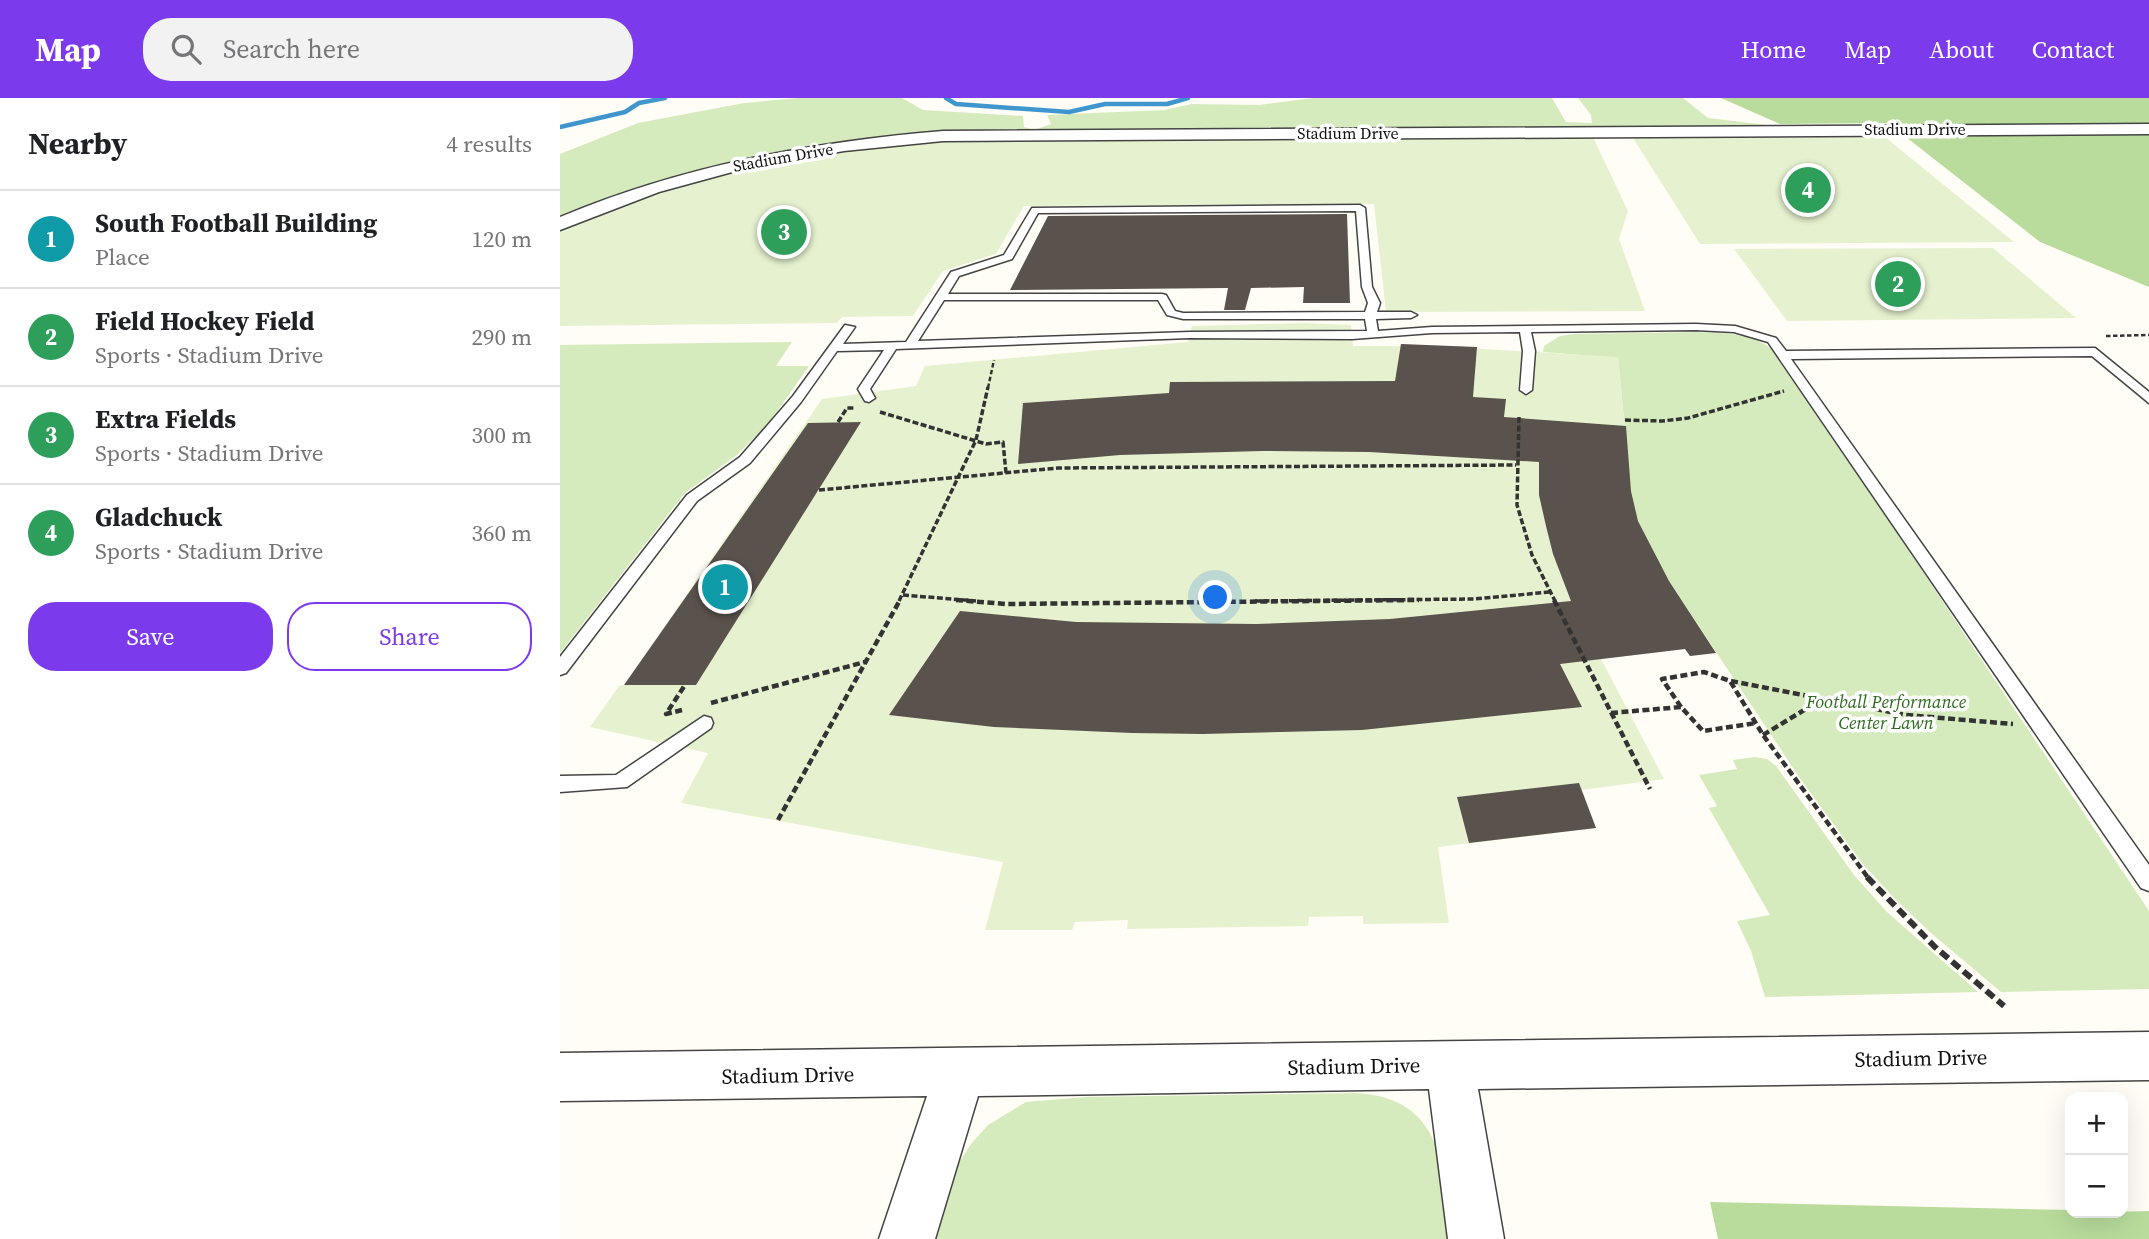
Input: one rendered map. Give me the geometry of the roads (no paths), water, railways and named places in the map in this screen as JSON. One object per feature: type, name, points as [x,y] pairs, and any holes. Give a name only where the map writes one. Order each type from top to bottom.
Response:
[{"type":"street","name":"Stadium Drive","points":[[560,224],[648,190],[743,163],[832,147],[931,137],[1051,134],[2149,129]]},
{"type":"street","name":"Stadium Drive","points":[[560,1077],[2149,1056]]},
{"type":"street","points":[[1450,1065],[1476,1239]]},
{"type":"street","points":[[907,1239],[960,1073]]},
{"type":"lane","points":[[910,344],[955,274],[1009,257],[1035,209],[1360,208],[1367,287],[1374,303],[1370,315],[1373,334]]},
{"type":"lane","points":[[940,297],[1162,297],[1171,313],[1183,316],[1410,315]]},
{"type":"lane","points":[[560,669],[692,498],[745,460],[797,399],[849,327]]},
{"type":"lane","points":[[834,348],[894,344],[1373,334],[1432,330],[1720,328],[1749,332],[1772,340],[1785,355],[2149,882]]},
{"type":"lane","points":[[1525,330],[1529,351],[1526,390]]},
{"type":"lane","points":[[869,403],[864,389],[894,344]]},
{"type":"lane","points":[[1785,355],[2095,352],[2149,398]]},
{"type":"lane","points":[[560,784],[620,782],[701,711]]},
{"type":"waterway","points":[[560,127],[625,112],[639,103],[665,98]]},
{"type":"waterway","points":[[946,98],[956,104],[1069,112],[1105,104],[1167,104],[1188,98]]},
{"type":"place","name":"Gladchuck","points":[[1808,190]]},
{"type":"place","name":"Extra Fields","points":[[784,232]]},
{"type":"place","name":"Field Hockey Field","points":[[1898,284]]},
{"type":"place","name":"South Football Building","points":[[725,587]]},
{"type":"park label","name":"Football Performance Center Lawn","points":[[1886,711]]}]
